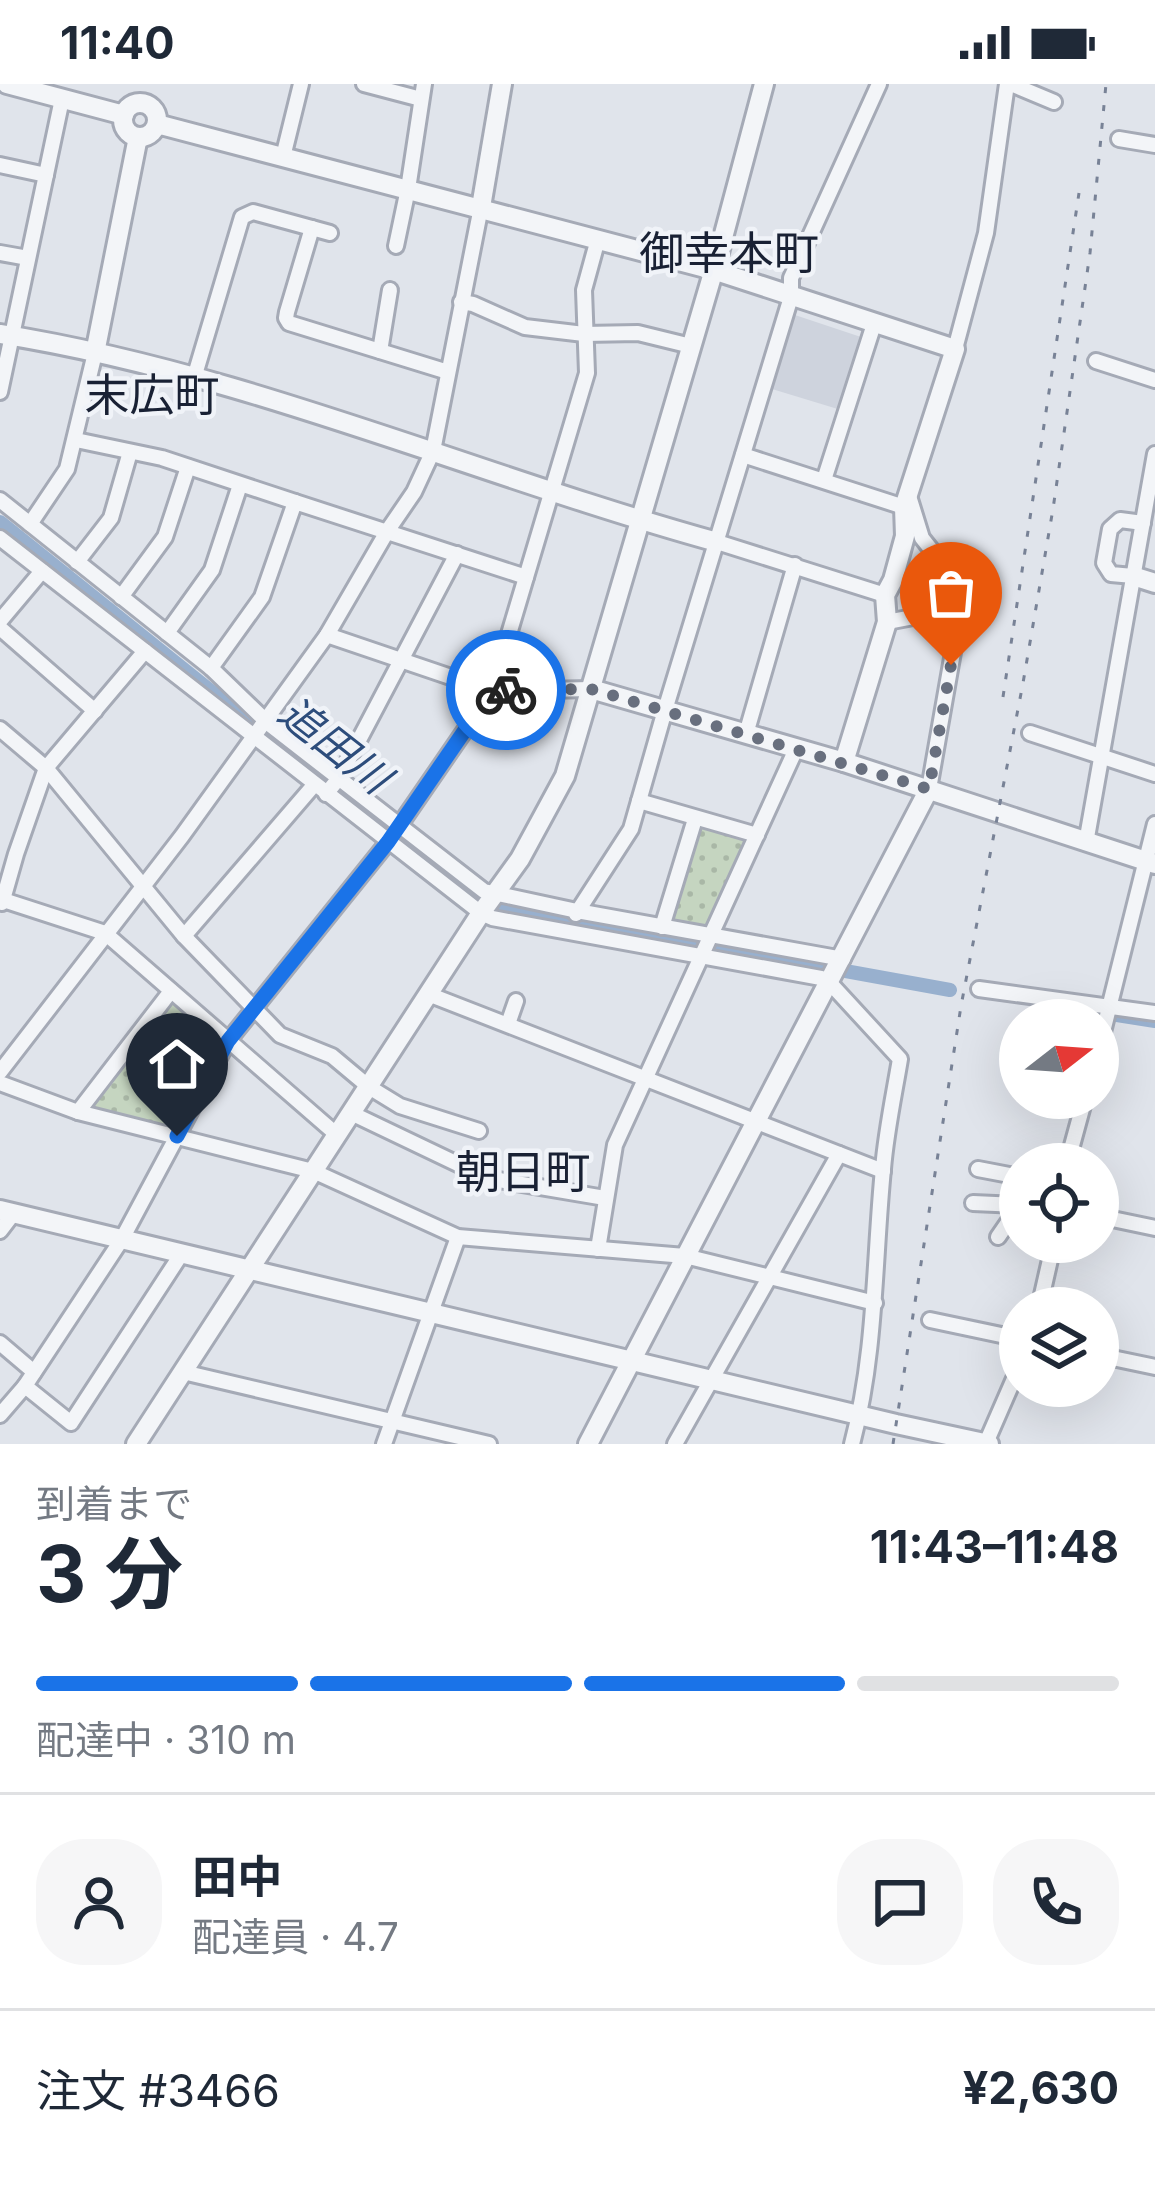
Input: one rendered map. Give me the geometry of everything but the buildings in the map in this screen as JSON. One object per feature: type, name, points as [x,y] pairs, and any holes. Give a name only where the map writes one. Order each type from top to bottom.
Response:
[{"type":"street","points":[[7,84],[124,115]]},
{"type":"street","points":[[145,104],[151,84]]},
{"type":"street","points":[[283,157],[301,84]]},
{"type":"street","points":[[364,84],[423,92],[396,246]]},
{"type":"street","points":[[0,1072],[172,849],[327,635],[414,492],[433,451],[502,84]]},
{"type":"street","points":[[136,1444],[537,831],[565,776],[764,84]]},
{"type":"street","points":[[571,932],[577,911],[631,829],[791,297],[791,278],[879,84]]},
{"type":"street","points":[[844,762],[886,622],[885,595],[905,536],[907,501],[986,233],[1009,84],[1054,102]]},
{"type":"street","points":[[0,392],[6,335],[28,259],[62,99]]},
{"type":"street","points":[[135,104],[145,104],[154,110],[157,124],[152,133],[138,137],[128,132],[124,115],[135,104]]},
{"type":"street","points":[[157,124],[712,270],[955,349]]},
{"type":"street","points":[[30,524],[67,469],[76,440],[138,137]]},
{"type":"street","points":[[1120,139],[1155,145]]},
{"type":"street","points":[[0,165],[46,175]]},
{"type":"street","points":[[194,378],[242,217],[253,212],[330,233]]},
{"type":"street","points":[[312,228],[286,318],[289,323],[448,372]]},
{"type":"street","points":[[0,1415],[30,1379],[122,1239],[228,1041],[388,842],[492,691],[587,373],[584,290],[598,239]]},
{"type":"street","points":[[0,253],[28,259]]},
{"type":"street","points":[[380,351],[390,290]]},
{"type":"street","points":[[461,302],[525,326],[584,334],[638,333],[691,346]]},
{"type":"street","points":[[824,480],[874,324]]},
{"type":"street","points":[[6,335],[194,378],[885,595]]},
{"type":"street","points":[[1096,361],[1155,380]]},
{"type":"street","points":[[76,440],[188,466],[526,577]]},
{"type":"street","points":[[76,562],[111,518],[130,452]]},
{"type":"street","points":[[1086,843],[1155,454]]},
{"type":"street","points":[[743,455],[907,501]]},
{"type":"street","points":[[121,597],[166,537],[188,466]]},
{"type":"street","points":[[167,633],[217,558],[240,484]]},
{"type":"street","points":[[0,500],[484,891],[843,959]]},
{"type":"street","points":[[907,501],[922,538],[941,562],[929,614]]},
{"type":"street","points":[[211,668],[262,597],[295,502]]},
{"type":"street","points":[[1143,523],[1120,520],[1110,529],[1104,563],[1111,574],[1155,583]]},
{"type":"street","points":[[0,538],[481,914],[830,983],[900,1059],[883,1171],[875,1303],[852,1444]]},
{"type":"street","points":[[184,936],[320,789],[339,778],[457,554]]},
{"type":"street","points":[[746,734],[795,565]]},
{"type":"street","points":[[42,571],[0,625],[94,711]]},
{"type":"street","points":[[588,1444],[929,789],[955,641],[929,614],[886,622]]},
{"type":"street","points":[[327,635],[492,691],[591,689],[844,762],[1150,863]]},
{"type":"street","points":[[145,651],[46,768],[1,902],[105,933],[336,1134]]},
{"type":"street","points":[[0,729],[46,768],[184,936],[280,1035],[332,1056],[400,1106],[479,1131]]},
{"type":"street","points":[[1030,733],[1155,774]]},
{"type":"street","points":[[598,1249],[615,1145],[796,749]]},
{"type":"street","points":[[639,801],[758,835]]},
{"type":"street","points":[[662,927],[695,819]]},
{"type":"street","points":[[1112,999],[1150,863],[1155,824]]},
{"type":"street","points":[[979,989],[1033,999]]},
{"type":"street","points":[[78,1112],[171,991]]},
{"type":"street","points":[[428,994],[883,1171]]},
{"type":"street","points":[[508,1024],[516,1000]]},
{"type":"street","points":[[1119,1013],[1155,1012]]},
{"type":"street","points":[[0,1083],[78,1112],[314,1171],[458,1237],[685,1256],[875,1303]]},
{"type":"street","points":[[351,1113],[487,1178],[605,1198]]},
{"type":"street","points":[[675,1444],[839,1154]]},
{"type":"street","points":[[979,1168],[999,1172]]},
{"type":"street","points":[[973,1203],[999,1204]]},
{"type":"street","points":[[0,1231],[6,1212],[860,1414],[944,1439],[987,1444],[1002,1407]]},
{"type":"street","points":[[1119,1220],[1155,1228]]},
{"type":"street","points":[[384,1444],[458,1237]]},
{"type":"street","points":[[0,1343],[71,1423],[182,1253]]},
{"type":"street","points":[[930,1320],[999,1335]]},
{"type":"street","points":[[1119,1359],[1155,1367]]},
{"type":"street","points":[[182,1372],[489,1444]]},
{"type":"shaded area","points":[[795,315],[861,337],[841,410],[772,389]]},
{"type":"green space","points":[[700,825],[747,839],[709,928],[670,922]]},
{"type":"green space","points":[[174,1001],[217,1038],[219,1045],[178,1125],[171,1128],[96,1108],[93,1102]]},
{"type":"waterway","name":"追田川","points":[[0,522],[332,788]]},
{"type":"waterway","name":"追田川","points":[[415,854],[473,897],[514,911],[950,990]]},
{"type":"waterway","name":"追田川","points":[[1119,1015],[1155,1021]]},
{"type":"railway","points":[[893,1444],[961,1006],[1053,509],[1090,253],[1106,84]]},
{"type":"railway","points":[[1003,697],[1079,193]]},
{"type":"way so far","points":[[506,690],[591,689],[929,789],[951,665]]},
{"type":"district","name":"御幸本町","points":[[729,253]]},
{"type":"district","name":"末広町","points":[[152,395]]},
{"type":"district","name":"朝日町","points":[[523,1172]]},
{"type":"route","points":[[177,1136],[228,1041],[388,842],[492,691],[506,690]]}]
